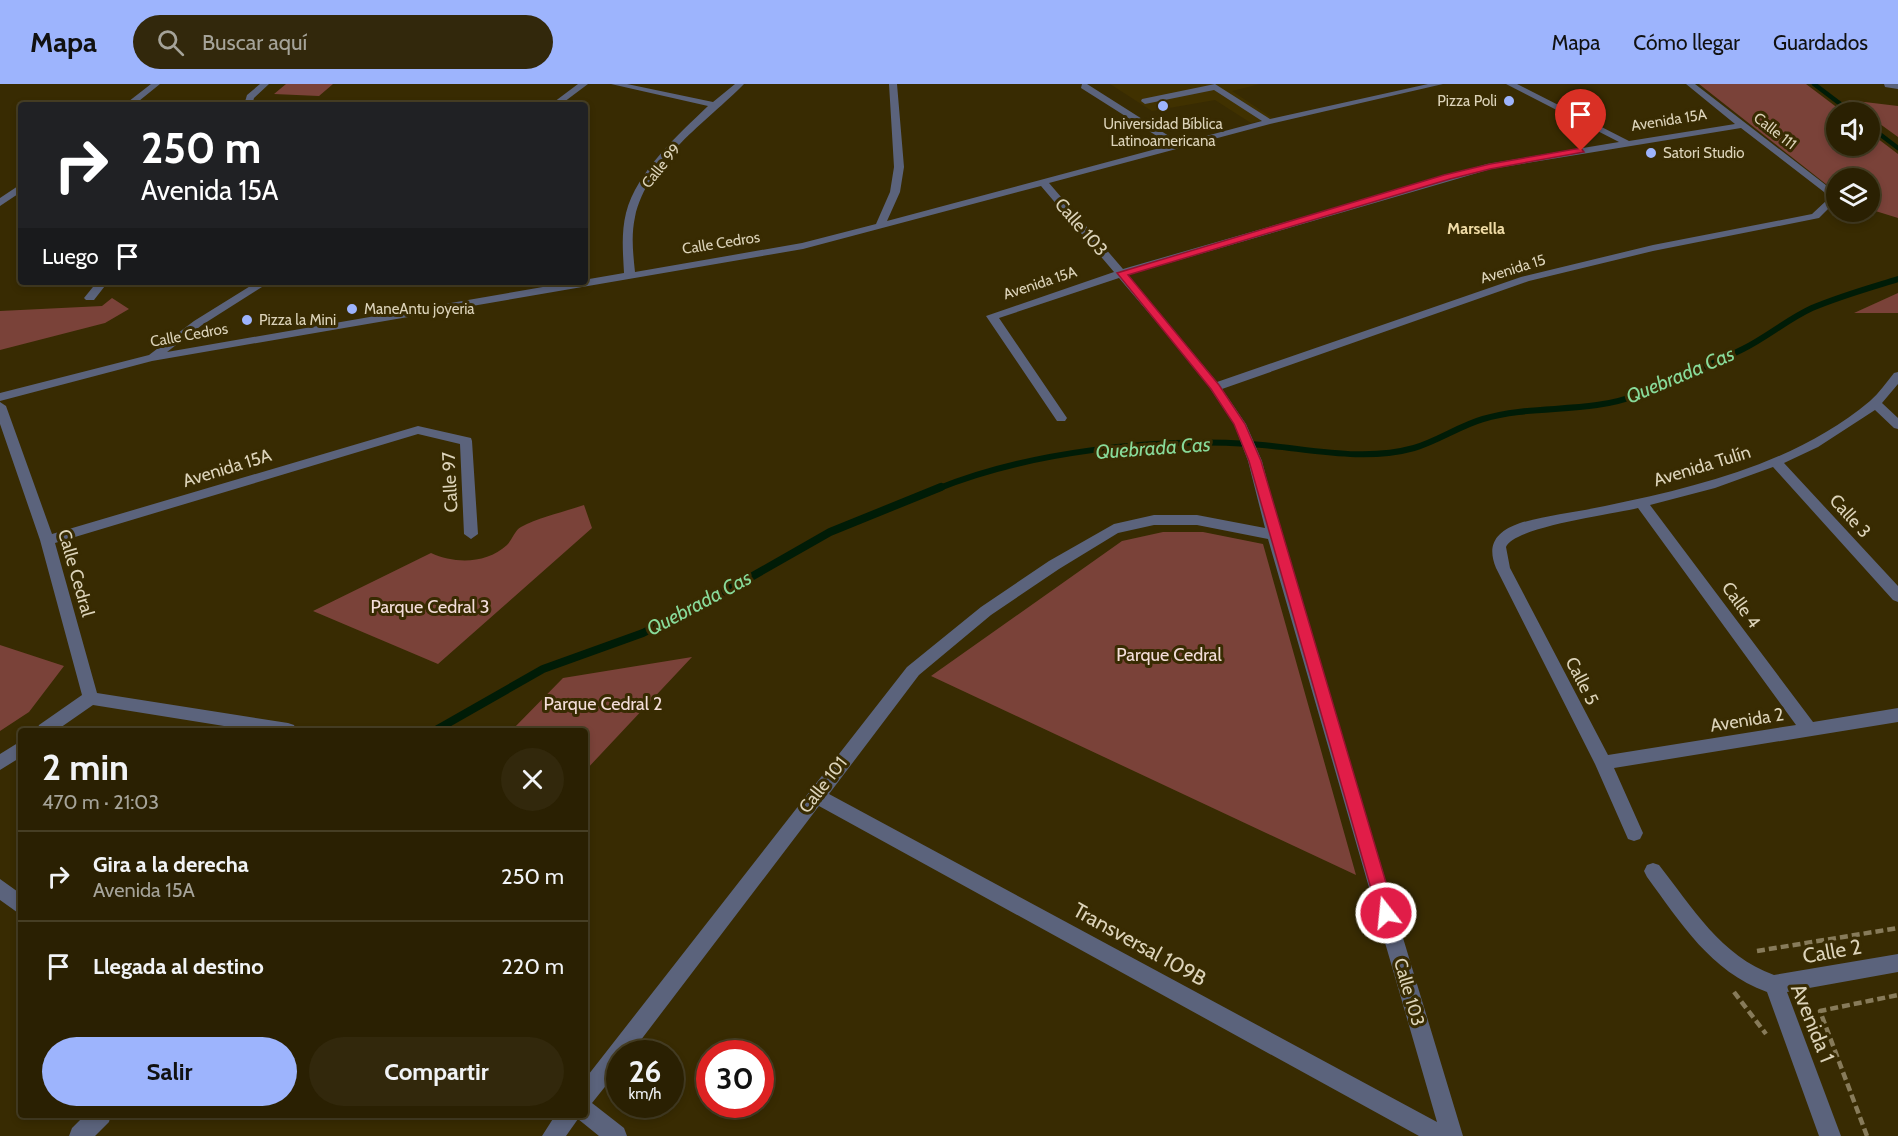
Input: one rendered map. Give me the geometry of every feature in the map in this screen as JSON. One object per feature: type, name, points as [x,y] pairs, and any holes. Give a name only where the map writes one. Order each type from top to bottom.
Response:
[{"type":"street","points":[[132,102],[156,84]]},
{"type":"street","points":[[249,102],[250,97],[265,84]]},
{"type":"street","points":[[558,102],[584,84]]},
{"type":"street","points":[[615,84],[716,105]]},
{"type":"street","name":"Calle 99","points":[[630,275],[627,241],[632,208],[644,184],[716,105],[740,84]]},
{"type":"street","points":[[880,225],[895,192],[899,167],[893,84]]},
{"type":"street","name":"Calle Cedros","points":[[588,282],[803,246],[1178,146],[1439,84]]},
{"type":"street","points":[[1510,84],[1627,143]]},
{"type":"street","name":"Calle 111","points":[[1690,84],[1826,189]]},
{"type":"street","points":[[1888,85],[1898,86]]},
{"type":"street","points":[[1084,86],[1178,146]]},
{"type":"street","points":[[1144,101],[1215,87],[1269,123]]},
{"type":"street","name":"Avenida 15A","points":[[1061,418],[992,316],[1122,273],[1468,172],[1743,125]]},
{"type":"street","name":"Calle 103","points":[[1042,181],[1122,273],[1215,387],[1240,424],[1255,461],[1452,1136]]},
{"type":"street","points":[[0,202],[18,189]]},
{"type":"street","name":"Avenida 15","points":[[1215,387],[1525,279],[1653,248],[1815,216],[1826,208]]},
{"type":"street","points":[[90,298],[101,285]]},
{"type":"street","points":[[152,358],[198,323],[260,285]]},
{"type":"street","name":"Calle Cedros","points":[[0,397],[152,358],[572,285]]},
{"type":"street","name":"Avenida Tulín","points":[[1498,546],[1507,535],[1525,528],[1641,503],[1775,461],[1826,436],[1875,403],[1898,376]]},
{"type":"street","points":[[1875,403],[1898,425]]},
{"type":"street","name":"Calle Cedral","points":[[0,406],[47,540],[91,698]]},
{"type":"street","name":"Avenida 15A","points":[[47,540],[418,430]]},
{"type":"street","name":"Calle 97","points":[[418,430],[466,441],[471,534]]},
{"type":"street","name":"Calle 3","points":[[1775,461],[1898,596]]},
{"type":"street","name":"Calle 4","points":[[1641,503],[1809,730]]},
{"type":"street","name":"Calle 101","points":[[588,1092],[815,795],[913,671],[987,611],[1054,565],[1114,529],[1154,520],[1197,520],[1275,535]]},
{"type":"street","name":"Calle 5","points":[[1498,546],[1498,557],[1503,568],[1603,763],[1634,833]]},
{"type":"street","points":[[48,728],[91,698],[276,728]]},
{"type":"street","name":"Avenida 2","points":[[1603,763],[1898,715]]},
{"type":"street","points":[[0,763],[18,750]]},
{"type":"street","name":"Transversal 109B","points":[[815,795],[1442,1136]]},
{"type":"street","name":"Avenida 1","points":[[1653,871],[1721,957],[1756,980],[1774,985],[1830,1136]]},
{"type":"street","points":[[0,888],[18,903]]},
{"type":"street","name":"Calle 2","points":[[1774,985],[1898,963]]},
{"type":"street","points":[[588,1113],[616,1136]]},
{"type":"street","points":[[80,1136],[97,1118]]},
{"type":"street","points":[[554,1136],[567,1118]]},
{"type":"path","points":[[1867,1136],[1820,1011],[1898,995]]},
{"type":"shaded area","name":"Universidad Bíblica Latinoamericana","points":[[1110,84],[1260,84],[1232,91],[1272,118],[1251,123],[1215,100],[1152,111]]},
{"type":"green space","points":[[286,84],[333,84],[319,96],[274,94]]},
{"type":"green space","points":[[1699,84],[1806,84],[1830,102],[1826,102],[1826,156],[1880,156],[1880,140],[1898,154],[1898,218],[1880,212],[1880,168],[1826,168],[1826,184]]},
{"type":"green space","points":[[1880,104],[1898,106],[1898,137],[1880,124]]},
{"type":"green space","points":[[1898,293],[1898,313],[1854,313]]},
{"type":"green space","points":[[112,298],[129,309],[105,323],[0,350],[0,311],[102,306]]},
{"type":"green space","name":"Parque Cedral 3","points":[[584,505],[592,528],[438,664],[313,611],[431,553],[460,560],[490,556],[507,545],[517,530],[528,523]]},
{"type":"green space","name":"Parque Cedral","points":[[1163,532],[1203,532],[1263,544],[1356,875],[931,676],[1122,541]]},
{"type":"green space","points":[[0,645],[64,666],[29,712],[0,731]]},
{"type":"green space","name":"Parque Cedral 2","points":[[692,657],[588,768],[588,728],[514,728],[563,678]]},
{"type":"waterway","name":"Quebrada Cas","points":[[1814,84],[1838,102]]},
{"type":"waterway","name":"Quebrada Cas","points":[[1880,134],[1898,148]]},
{"type":"waterway","name":"Quebrada Cas","points":[[937,489],[973,476],[1050,457],[1131,446],[1172,443],[1249,444],[1352,454],[1394,452],[1414,448],[1474,422],[1502,414],[1600,405],[1637,395],[1743,349],[1812,308],[1898,279]]},
{"type":"waterway","name":"Quebrada Cas","points":[[440,728],[543,669],[643,633],[744,581],[830,532],[941,487]]},
{"type":"place","name":"Pizza Poli","points":[[1509,101]]},
{"type":"place","name":"Universidad Bíblica Latinoamericana","points":[[1163,106]]},
{"type":"place","name":"Satori Studio","points":[[1651,153]]},
{"type":"place","name":"ManeAntu joyeria","points":[[352,309]]},
{"type":"place","name":"Pizza la Mini","points":[[247,320]]},
{"type":"district","name":"Marsella","points":[[1476,228]]},
{"type":"route","points":[[1386,913],[1255,461],[1240,424],[1203,370],[1122,273],[1447,177],[1490,166],[1581,151]]}]
